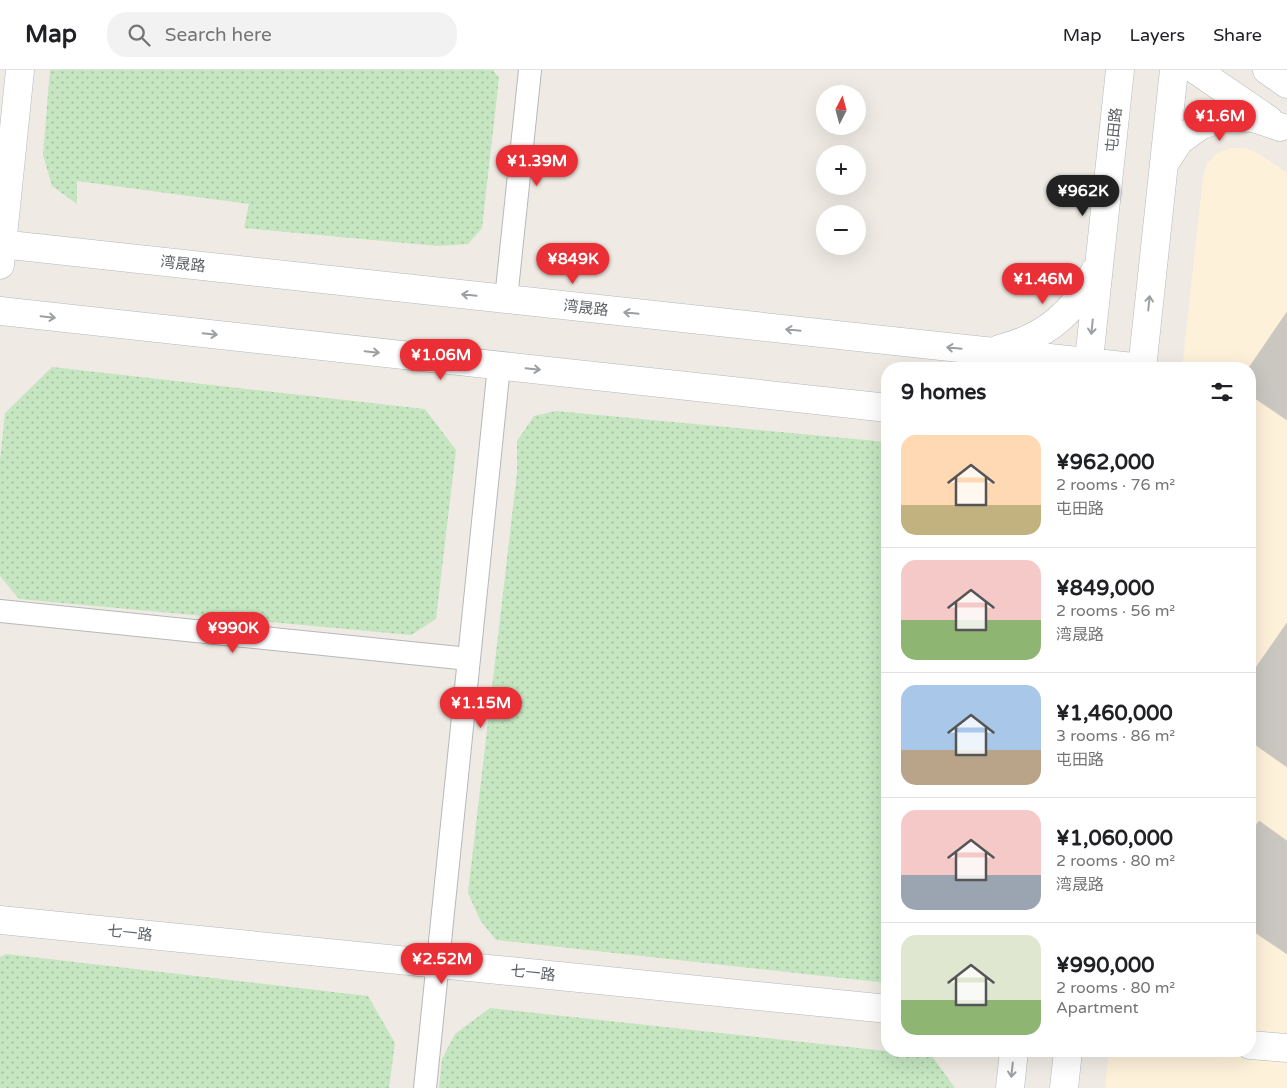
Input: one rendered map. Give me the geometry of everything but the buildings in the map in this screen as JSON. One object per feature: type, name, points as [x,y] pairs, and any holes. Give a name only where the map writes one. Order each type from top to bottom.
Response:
[{"type":"main road","points":[[1,251],[20,70]]},
{"type":"main road","name":"屯田路","points":[[1088,362],[1120,70]]},
{"type":"main road","points":[[1143,362],[1174,70]]},
{"type":"main road","points":[[1196,70],[1283,130]]},
{"type":"main road","points":[[1267,70],[1287,84]]},
{"type":"main road","points":[[1164,164],[1179,141],[1201,126],[1227,117],[1254,118],[1283,130]]},
{"type":"main road","name":"湾晟路","points":[[1,251],[506,299],[988,352],[1059,362]]},
{"type":"main road","points":[[988,352],[1018,344],[1045,331],[1068,311],[1087,288],[1100,260]]},
{"type":"main road","points":[[0,311],[881,407]]},
{"type":"main road","name":"七一路","points":[[0,920],[881,1008]]},
{"type":"main road","points":[[1256,1045],[1287,1048]]},
{"type":"main road","points":[[1010,1088],[1013,1057]]},
{"type":"main road","points":[[1064,1088],[1067,1057]]},
{"type":"street","points":[[506,299],[530,70]]},
{"type":"street","points":[[425,1088],[499,366]]},
{"type":"street","points":[[0,611],[469,659]]},
{"type":"shaded area","points":[[1231,148],[1245,148],[1258,153],[1287,173],[1287,1088],[1105,1088],[1108,1057],[1256,1057],[1256,362],[1183,362],[1203,178],[1207,164],[1217,153]]},
{"type":"green space","points":[[50,70],[493,70],[499,78],[482,228],[468,244],[438,246],[244,228],[249,204],[77,181],[77,204],[52,186],[43,155]]},
{"type":"green space","points":[[52,367],[425,409],[456,450],[436,619],[411,635],[19,599],[0,576],[0,460],[5,413]]},
{"type":"green space","points":[[556,411],[881,441],[881,982],[496,940],[480,920],[468,893],[517,473],[517,441],[534,416]]},
{"type":"green space","points":[[6,954],[368,996],[395,1043],[389,1088],[0,1088],[0,957]]},
{"type":"green space","points":[[490,1008],[881,1050],[881,1057],[933,1057],[955,1088],[439,1088],[442,1059],[455,1034]]}]
